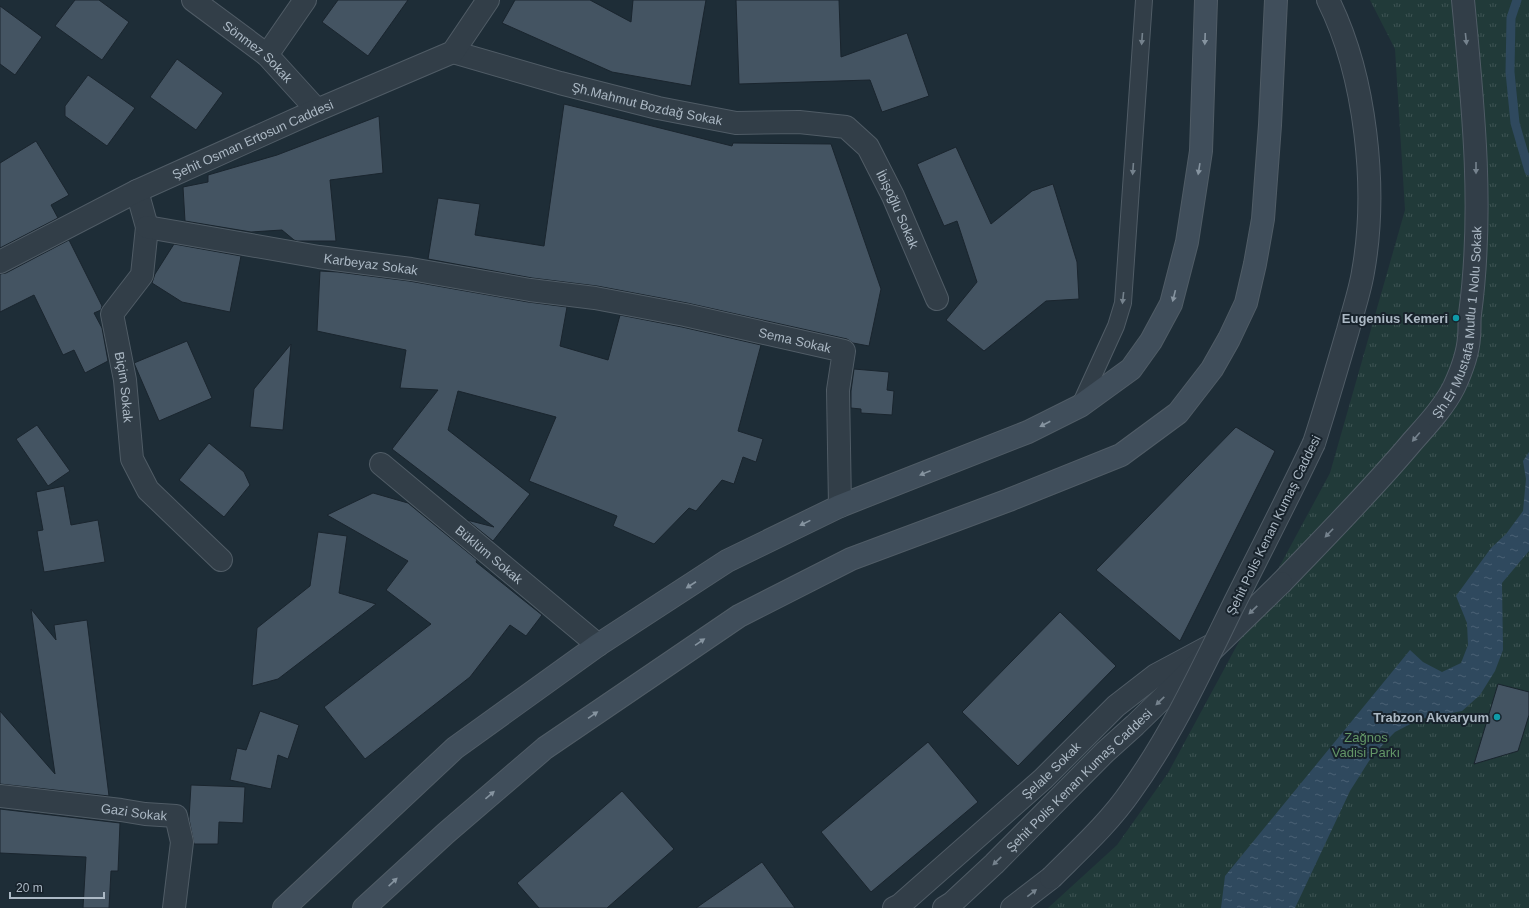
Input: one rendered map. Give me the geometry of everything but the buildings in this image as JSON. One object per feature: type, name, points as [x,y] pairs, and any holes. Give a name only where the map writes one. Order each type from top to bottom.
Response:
[{"type":"main road","points":[[284,908],[455,748],[598,645],[727,561],[840,506],[1028,432],[1080,406],[1131,370],[1151,341],[1172,304],[1187,242],[1201,151],[1206,0]]},
{"type":"main road","points":[[364,908],[446,833],[545,748],[739,616],[852,559],[1009,500],[1121,455],[1178,413],[1212,369],[1229,339],[1246,303],[1263,219],[1276,0]]},
{"type":"street","name":"Sönmez Sokak","points":[[193,0],[267,55],[318,110]]},
{"type":"street","points":[[267,55],[305,0]]},
{"type":"street","points":[[453,52],[488,0]]},
{"type":"street","name":"Şehit Polis Kenan Kumaş Caddesi","points":[[1012,908],[1051,878],[1095,835],[1130,792],[1153,758],[1202,670],[1284,507],[1314,443],[1335,377],[1363,272],[1370,218],[1368,157],[1358,89],[1338,20],[1328,0]]},
{"type":"street","name":"Şh.Er Mustafa Mutlu 1 Nolu Sokak","points":[[1281,583],[1395,462],[1437,412],[1453,388],[1464,360],[1469,337],[1470,316],[1474,291],[1476,150],[1463,0]]},
{"type":"street","name":"Şehit Osman Ertosun Caddesi","points":[[0,262],[137,190],[453,52]]},
{"type":"street","name":"Şh.Mahmut Bozdağ Sokak","points":[[453,52],[560,83],[643,104],[736,123],[799,122],[846,126]]},
{"type":"street","name":"İbişoğlu Sokak","points":[[846,126],[868,147],[893,196],[937,299]]},
{"type":"street","name":"Biçim Sokak","points":[[137,190],[147,227],[142,275],[112,314],[125,380],[132,459],[148,490],[221,560]]},
{"type":"street","name":"Karbeyaz Sokak","points":[[147,227],[320,257],[411,269],[530,290],[595,298]]},
{"type":"street","name":"Sema Sokak","points":[[595,298],[685,315],[844,351],[838,390],[840,506]]},
{"type":"street","name":"Büklüm Sokak","points":[[380,464],[598,645]]},
{"type":"street","name":"Şehit Polis Kenan Kumaş Caddesi","points":[[944,908],[952,903],[994,864],[1105,752],[1135,725],[1281,583]]},
{"type":"street","name":"Şelale Sokak","points":[[894,908],[900,905],[1043,779],[1116,706],[1156,675],[1215,644]]},
{"type":"street","name":"Gazi Sokak","points":[[0,796],[145,814],[176,816],[182,842],[174,908]]},
{"type":"lane","points":[[1080,406],[1116,326],[1123,303],[1144,0]]},
{"type":"green space","name":"Zağnos Vadisi Parkı","points":[[1370,0],[1529,0],[1529,908],[1048,908],[1117,845],[1168,773],[1330,473],[1405,210],[1395,49]]},
{"type":"water","points":[[1529,452],[1529,551],[1502,583],[1503,650],[1495,671],[1480,695],[1462,711],[1420,719],[1395,732],[1386,741],[1369,761],[1350,791],[1295,908],[1221,908],[1225,876],[1410,650],[1423,662],[1442,672],[1461,663],[1468,645],[1467,623],[1456,596],[1491,548],[1506,534],[1523,511],[1526,479],[1523,461]]},
{"type":"waterway","points":[[1517,0],[1511,18],[1510,72],[1515,123],[1529,171]]},
{"type":"place","name":"Eugenius Kemeri","points":[[1456,318]]},
{"type":"place","name":"Trabzon Akvaryum","points":[[1497,717]]}]
